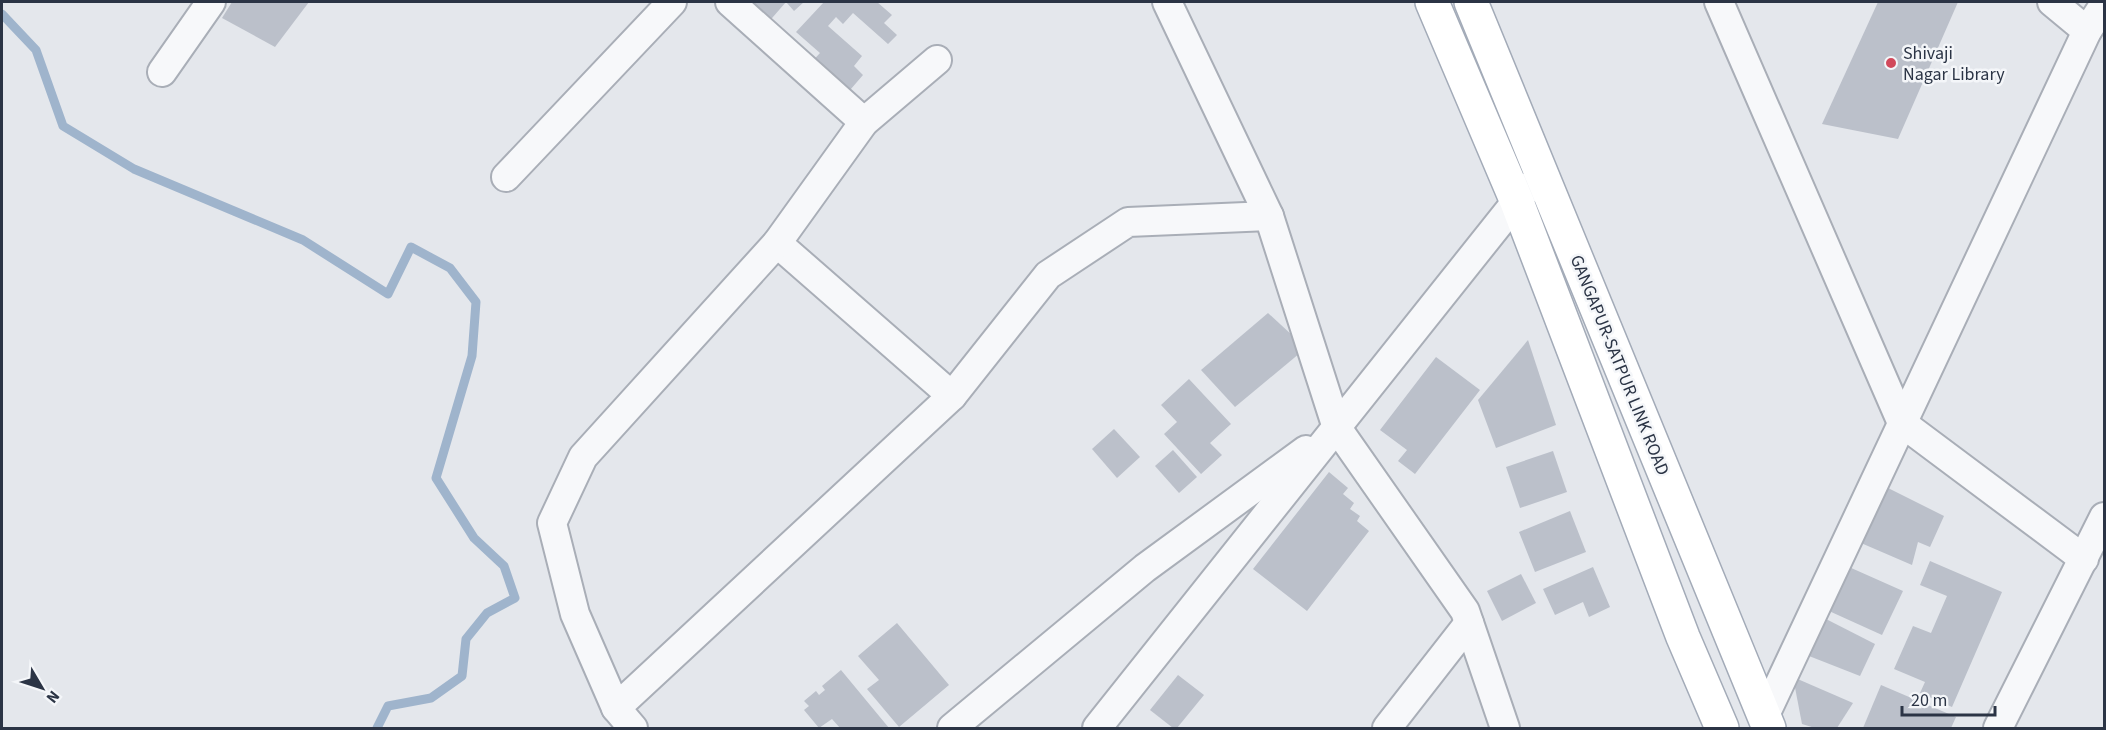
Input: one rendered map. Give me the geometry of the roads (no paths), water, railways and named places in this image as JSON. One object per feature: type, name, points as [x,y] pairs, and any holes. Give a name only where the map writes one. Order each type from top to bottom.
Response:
[{"type":"main road","name":"GANGAPUR-SATPUR LINK ROAD","points":[[1432,2],[1517,202],[1683,637],[1722,729]]},
{"type":"main road","name":"GANGAPUR-SATPUR LINK ROAD","points":[[1471,2],[1767,723]]},
{"type":"street","points":[[162,72],[211,2]]},
{"type":"street","points":[[506,177],[672,2]]},
{"type":"street","points":[[730,2],[864,122]]},
{"type":"street","points":[[1167,2],[1269,216],[1336,428],[1465,611],[1505,729]]},
{"type":"street","points":[[1719,2],[1902,423],[2084,558]]},
{"type":"street","points":[[2052,2],[2087,31]]},
{"type":"street","points":[[1767,723],[1902,423],[2087,31],[2104,5]]},
{"type":"street","points":[[937,60],[864,122],[777,243],[584,457],[552,523],[575,614],[624,718],[952,396],[1048,275],[1128,222],[1269,216]]},
{"type":"street","points":[[1097,729],[1541,171]]},
{"type":"street","points":[[777,243],[952,396]]},
{"type":"street","points":[[952,729],[1146,568],[1336,428]]},
{"type":"street","points":[[1998,729],[2104,517]]},
{"type":"street","points":[[1387,729],[1469,623]]},
{"type":"waterway","points":[[2,14],[36,50],[63,126],[134,169],[303,240],[388,294],[411,247],[450,268],[476,302],[472,356],[436,478],[474,538],[504,566],[515,598],[487,613],[466,639],[462,676],[431,698],[388,706],[377,728]]},
{"type":"place","name":"Shivaji Nagar Library","points":[[1891,63]]}]
